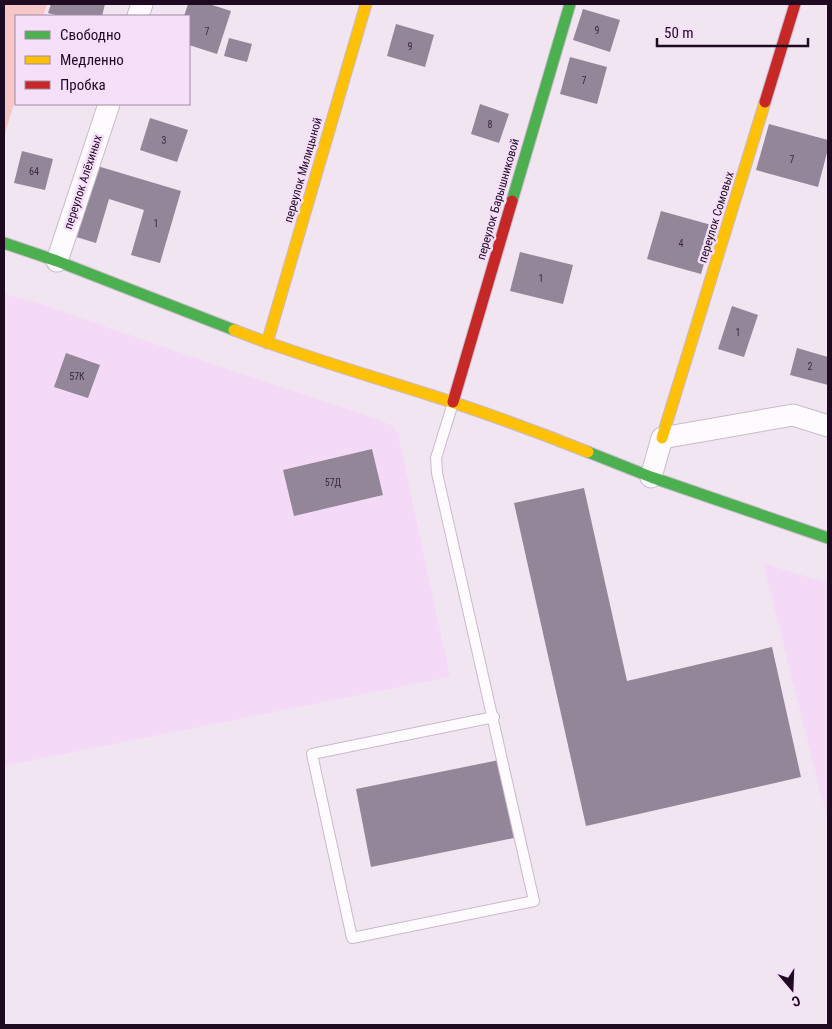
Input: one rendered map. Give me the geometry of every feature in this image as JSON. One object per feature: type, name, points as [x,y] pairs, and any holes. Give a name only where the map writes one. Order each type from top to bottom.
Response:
[{"type":"street","name":"переулок Милицыной","points":[[267,343],[366,4]]},
{"type":"street","name":"переулок Барышниковой","points":[[453,402],[570,4]]},
{"type":"street","name":"переулок Сомовых","points":[[662,438],[796,4]]},
{"type":"street","name":"переулок Алёхиных","points":[[57,261],[109,105]]},
{"type":"street","points":[[4,243],[57,261],[267,343],[453,402],[553,438],[651,477],[828,538]]},
{"type":"street","points":[[651,477],[662,438],[793,415],[828,426]]},
{"type":"lane","points":[[453,402],[436,458],[438,473],[494,717],[534,901],[352,938],[312,754],[494,717]]},
{"type":"shaded area","points":[[4,4],[47,4],[43,15],[15,15],[15,101],[4,136]]},
{"type":"shaded area","points":[[4,294],[35,302],[392,425],[398,434],[450,677],[4,766]]},
{"type":"shaded area","points":[[763,563],[828,583],[828,822]]},
{"type":"building","points":[[51,4],[105,4],[102,15],[56,15],[48,13]]},
{"type":"building","points":[[188,4],[209,4],[231,11],[217,54],[190,45],[190,15],[184,15]]},
{"type":"building","points":[[583,9],[620,20],[610,52],[573,40]]},
{"type":"building","points":[[396,24],[434,35],[425,67],[387,56]]},
{"type":"building","points":[[229,38],[252,44],[247,62],[224,56]]},
{"type":"building","points":[[570,57],[607,67],[597,104],[560,94]]},
{"type":"building","points":[[480,104],[509,114],[499,143],[471,134]]},
{"type":"building","points":[[150,118],[188,130],[177,162],[140,150]]},
{"type":"building","points":[[769,124],[828,140],[828,149],[818,187],[756,170]]},
{"type":"building","points":[[22,151],[53,159],[45,190],[14,183]]},
{"type":"building","points":[[94,165],[181,191],[160,263],[131,255],[144,210],[109,199],[96,243],[73,236]]},
{"type":"building","points":[[661,211],[715,226],[701,274],[647,259]]},
{"type":"building","points":[[520,252],[573,265],[563,304],[510,291]]},
{"type":"building","points":[[732,306],[758,315],[744,357],[718,349]]},
{"type":"building","points":[[797,348],[828,357],[828,385],[790,375]]},
{"type":"building","points":[[66,353],[100,365],[88,398],[54,387]]},
{"type":"building","points":[[372,449],[383,495],[294,516],[283,470]]},
{"type":"building","points":[[584,488],[627,681],[772,647],[801,777],[586,826],[514,503]]},
{"type":"building","points":[[499,760],[514,838],[371,867],[356,789]]},
{"type":"traffic: fast","points":[[512,201],[570,4]]},
{"type":"traffic: fast","points":[[4,243],[57,261],[234,330]]},
{"type":"traffic: fast","points":[[588,452],[651,477],[828,538]]},
{"type":"traffic: slow","points":[[267,343],[366,4]]},
{"type":"traffic: slow","points":[[662,438],[765,102]]},
{"type":"traffic: slow","points":[[234,330],[315,359],[469,408],[588,452]]},
{"type":"traffic: jam","points":[[765,102],[795,4]]},
{"type":"traffic: jam","points":[[453,402],[512,201]]}]
